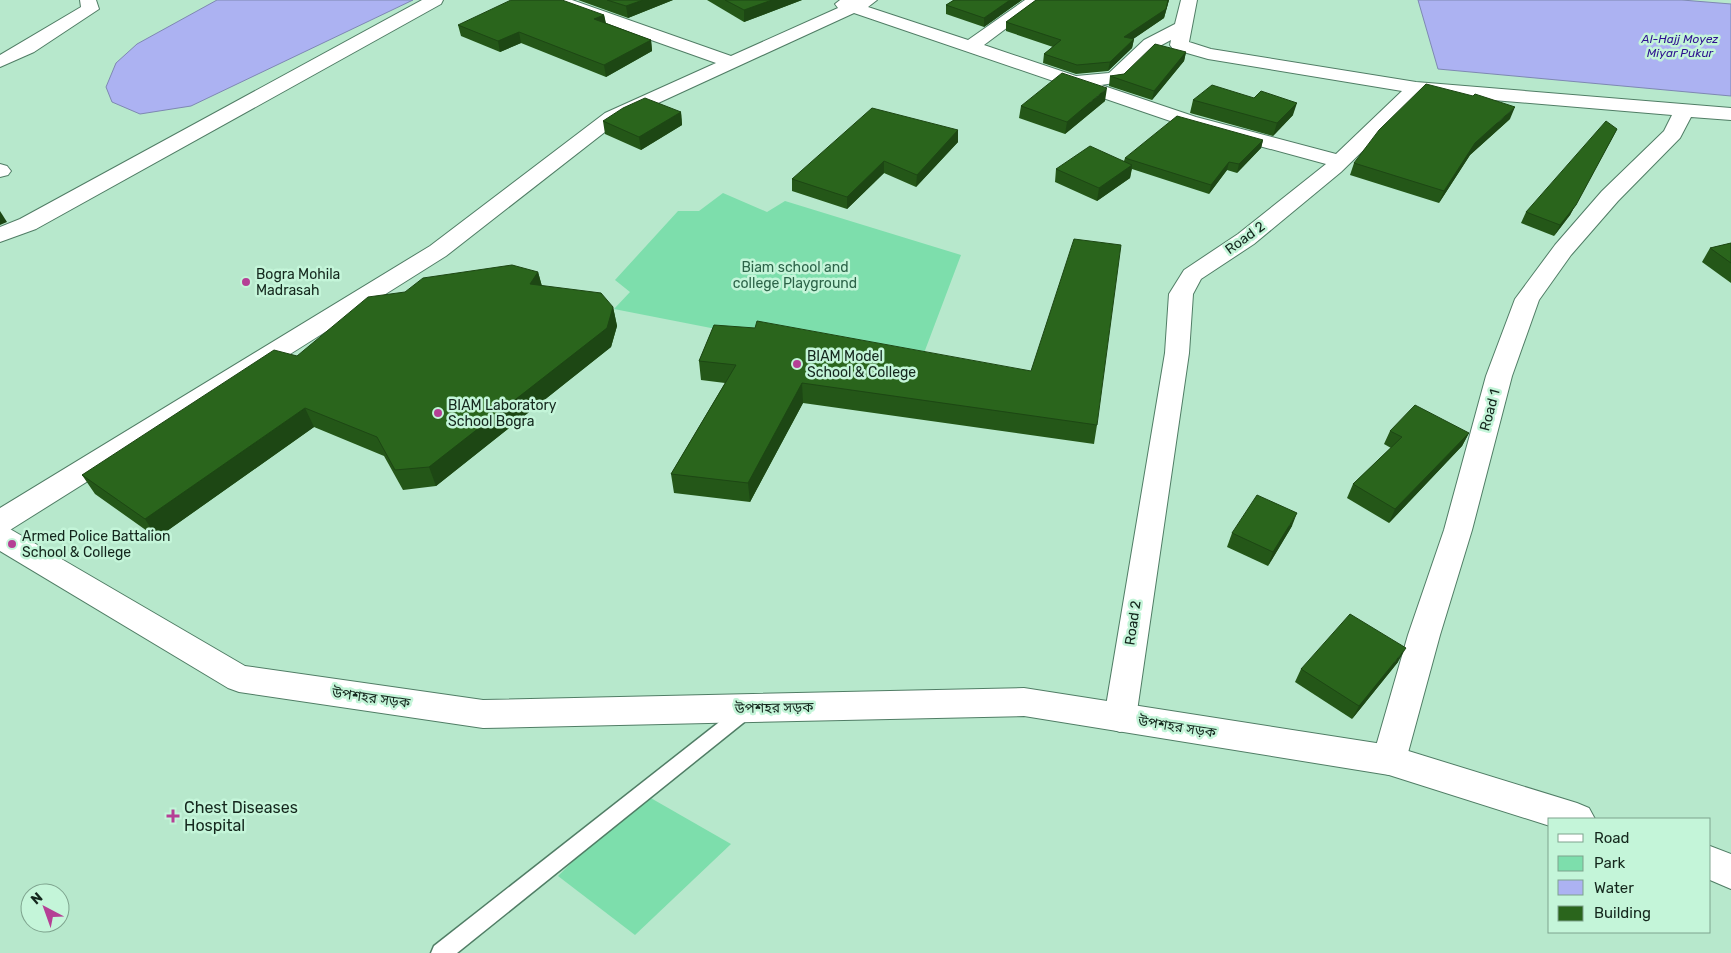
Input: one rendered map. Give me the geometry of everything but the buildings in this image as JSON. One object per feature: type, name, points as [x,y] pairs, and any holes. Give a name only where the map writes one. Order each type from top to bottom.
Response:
[{"type":"street","points":[[0,62],[28,48],[90,9],[88,0]]},
{"type":"street","points":[[0,235],[28,224],[435,0]]},
{"type":"street","points":[[556,0],[731,62]]},
{"type":"street","points":[[833,0],[862,4],[971,46],[1189,121],[1341,162]]},
{"type":"street","points":[[971,46],[1036,0]]},
{"type":"street","points":[[1189,0],[1179,45],[1208,54],[1416,88],[1731,114]]},
{"type":"street","points":[[0,522],[438,251],[612,117],[862,4]]},
{"type":"street","points":[[1076,81],[1114,78],[1150,44],[1183,27]]},
{"type":"street","name":"Road 2","points":[[1120,718],[1136,600],[1177,353],[1181,294],[1192,275],[1246,239],[1341,162],[1416,88]]},
{"type":"street","name":"Road 1","points":[[1389,760],[1424,636],[1458,530],[1499,376],[1527,299],[1563,250],[1610,196],[1672,134],[1684,110]]},
{"type":"street","name":"উপশহর সড়ক","points":[[0,537],[239,679],[483,714],[1024,702],[1389,760],[1574,818]]},
{"type":"street","points":[[1711,863],[1731,872]]},
{"type":"lane","points":[[441,953],[748,709]]},
{"type":"green space","name":"Biam school and college Playground","points":[[723,193],[767,212],[785,201],[961,255],[921,361],[762,338],[614,309],[630,292],[615,280],[678,211],[699,211]]},
{"type":"green space","points":[[642,793],[731,844],[635,935],[558,876]]},
{"type":"water","points":[[217,0],[413,0],[191,106],[140,114],[112,102],[106,87],[116,63],[137,44]]},
{"type":"water","name":"Al-Hajj Moyez Miyar Pukur","points":[[1418,0],[1682,0],[1731,4],[1731,96],[1438,69]]},
{"type":"place","name":"Bogra Mohila Madrasah","points":[[246,282]]},
{"type":"place","name":"BIAM Model School & College","points":[[797,364]]},
{"type":"place","name":"BIAM Laboratory School Bogra","points":[[438,413]]},
{"type":"place","name":"Armed Police Battalion School & College","points":[[12,544]]},
{"type":"place","name":"Chest Diseases Hospital","points":[[173,816]]}]
